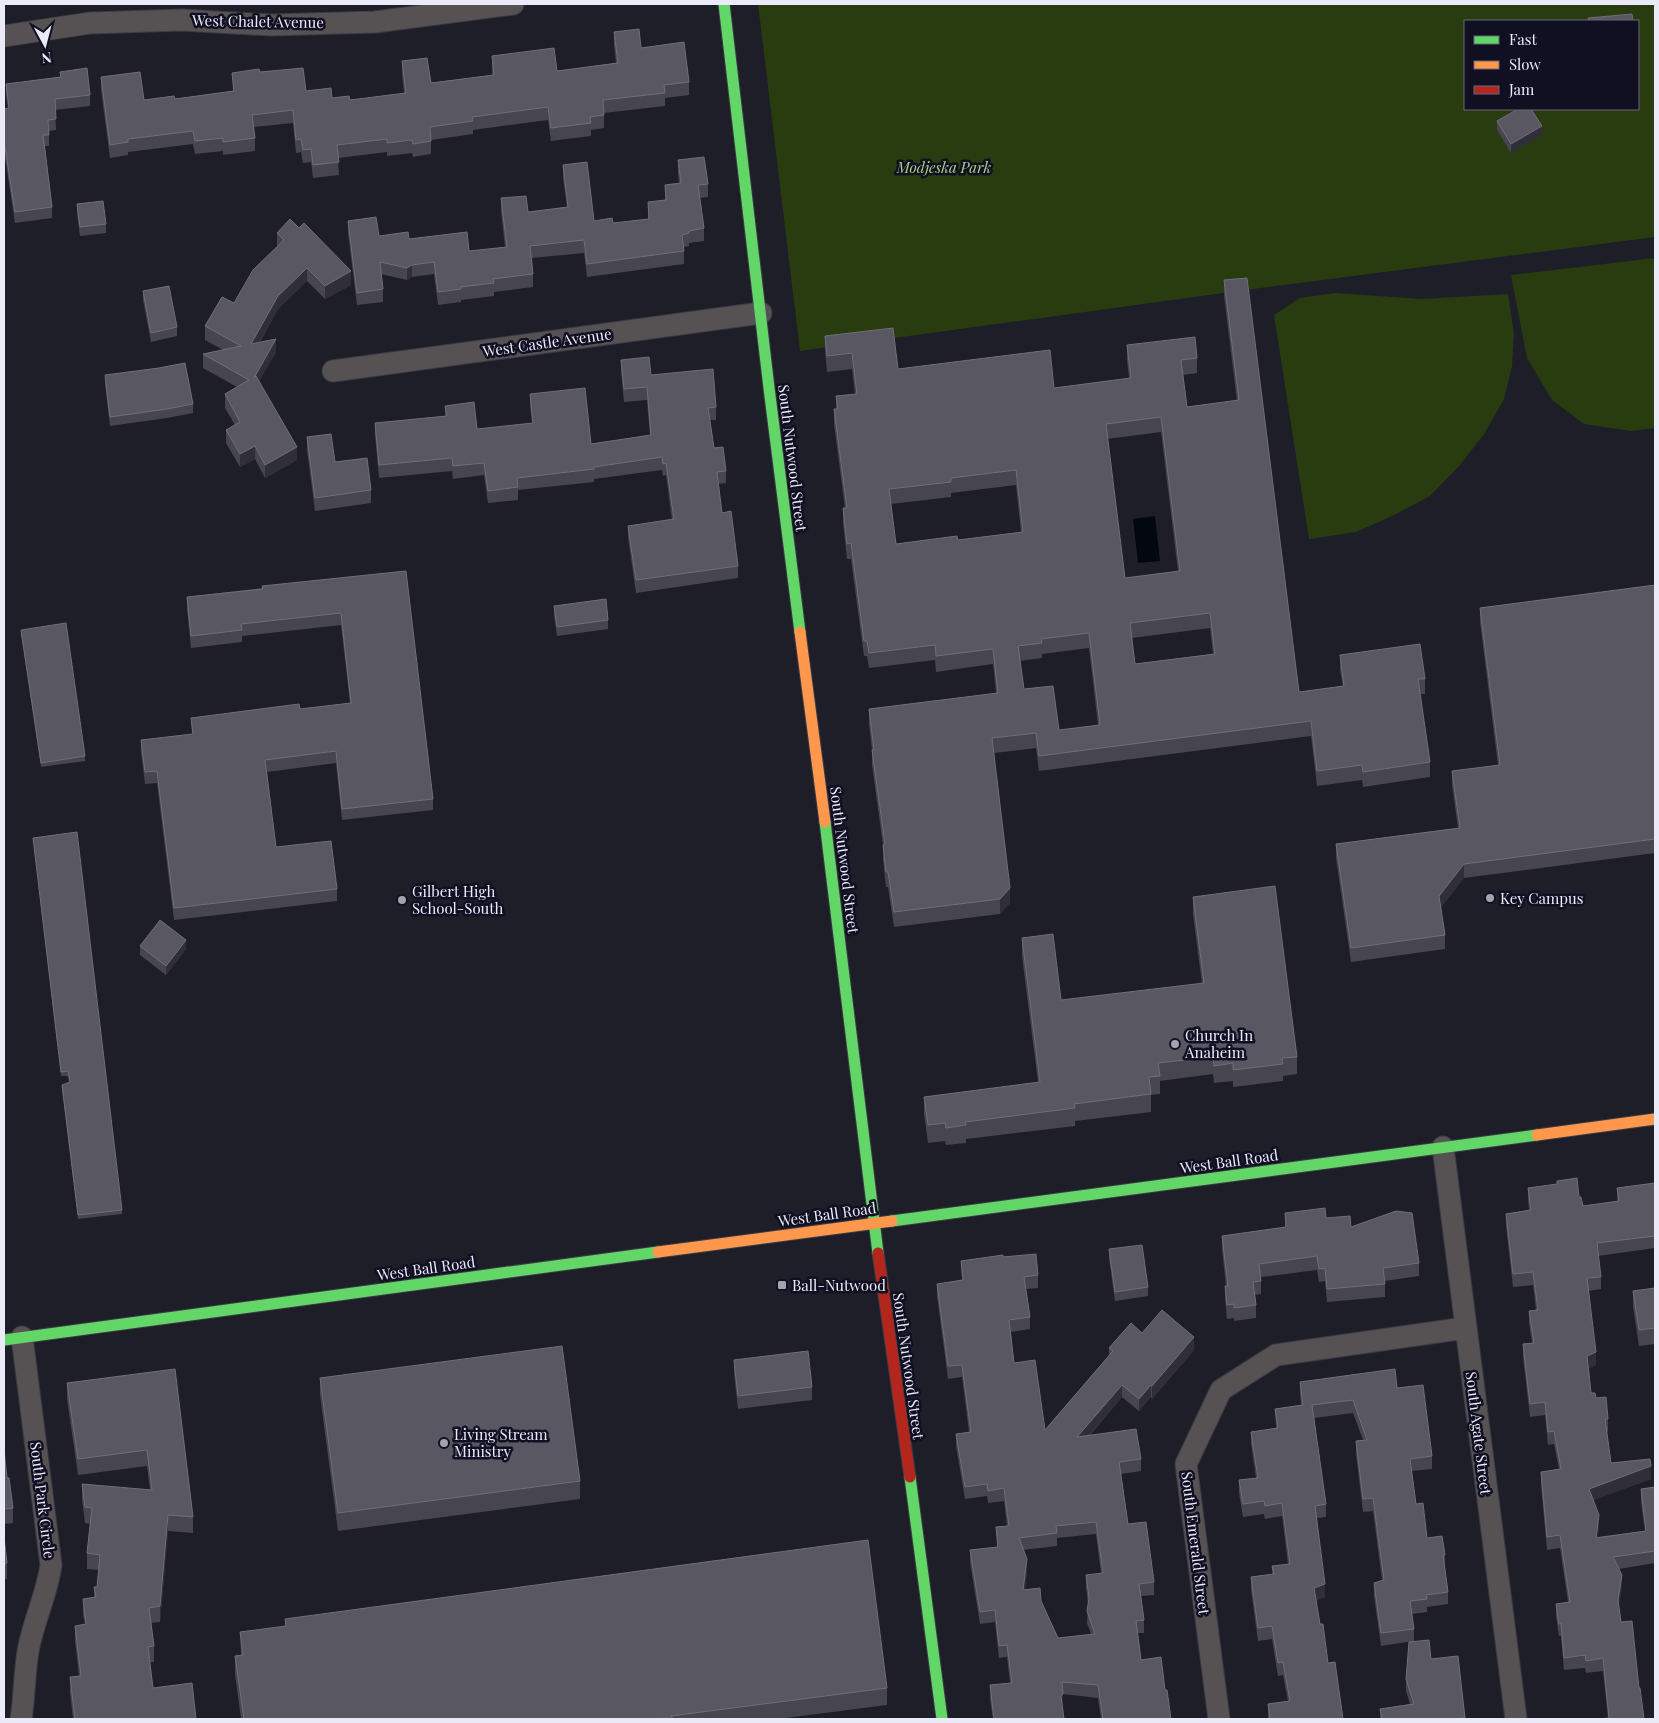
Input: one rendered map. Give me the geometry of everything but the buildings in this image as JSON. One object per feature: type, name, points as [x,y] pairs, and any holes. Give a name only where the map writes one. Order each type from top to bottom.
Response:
[{"type":"street","name":"West Chalet Avenue","points":[[4,36],[90,23],[182,20],[271,25],[375,22],[512,4]]},
{"type":"street","name":"South Nutwood Street","points":[[724,4],[769,388],[874,1223],[942,1719]]},
{"type":"street","name":"West Castle Avenue","points":[[333,371],[761,312]]},
{"type":"street","name":"West Ball Road","points":[[13,1339],[1655,1119]]},
{"type":"street","name":"South Agate Street","points":[[1443,1148],[1516,1719]]},
{"type":"street","name":"South Emerald Street","points":[[1219,1719],[1186,1464],[1221,1390],[1276,1355],[1465,1328]]},
{"type":"street","name":"South Park Circle","points":[[13,1339],[51,1564],[48,1587],[28,1649],[21,1719]]},
{"type":"green space","name":"Modjeska Park","points":[[758,4],[1655,4],[1655,237],[1245,290],[800,351]]},
{"type":"green space","points":[[1655,258],[1655,428],[1631,431],[1584,424],[1552,400],[1527,358],[1511,275]]},
{"type":"green space","points":[[1335,293],[1422,299],[1508,294],[1514,334],[1512,366],[1504,399],[1484,434],[1460,465],[1430,496],[1356,532],[1309,539],[1274,315],[1300,298]]},
{"type":"shaded area","points":[[1155,516],[1160,561],[1138,563],[1133,519]]},
{"type":"traffic: fast","points":[[724,4],[800,632]]},
{"type":"traffic: fast","points":[[825,822],[878,1253]]},
{"type":"traffic: fast","points":[[892,1221],[1537,1135]]},
{"type":"traffic: fast","points":[[4,1340],[658,1252]]},
{"type":"traffic: fast","points":[[910,1477],[942,1719]]},
{"type":"traffic: slow","points":[[800,632],[825,822]]},
{"type":"traffic: slow","points":[[1537,1135],[1655,1119]]},
{"type":"traffic: slow","points":[[658,1252],[892,1221]]},
{"type":"traffic: jam","points":[[878,1253],[910,1477]]},
{"type":"place","name":"Key Campus","points":[[1490,898]]},
{"type":"place","name":"Gilbert High School-South","points":[[402,900]]},
{"type":"place","name":"Church In Anaheim","points":[[1175,1044]]},
{"type":"place","name":"Ball-Nutwood","points":[[782,1285]]},
{"type":"place","name":"Living Stream Ministry","points":[[444,1443]]}]
